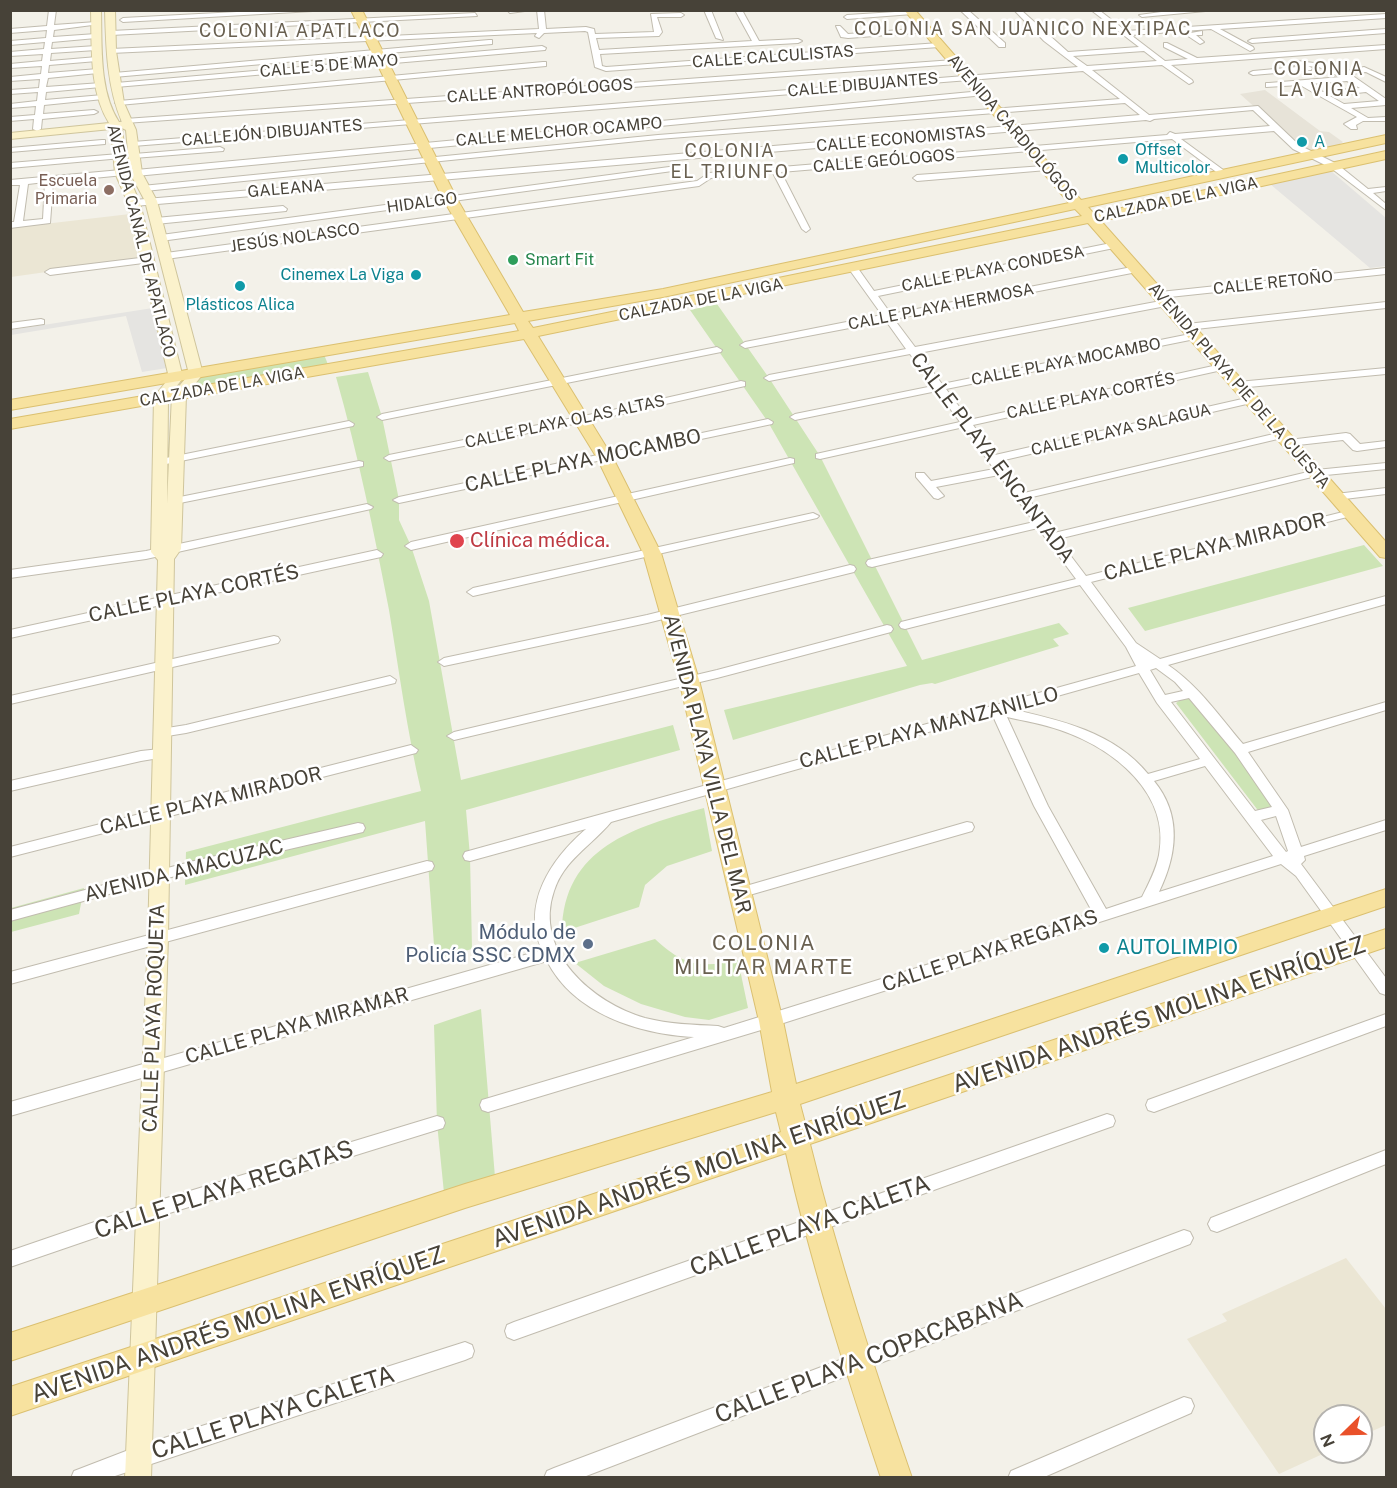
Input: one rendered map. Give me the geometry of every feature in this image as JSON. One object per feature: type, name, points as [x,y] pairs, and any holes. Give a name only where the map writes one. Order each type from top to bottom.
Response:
[{"type":"main road","name":"AVENIDA CARDIOLÓGOS","points":[[910,12],[982,93],[1044,168],[1092,218]]},
{"type":"main road","name":"AVENIDA PLAYA VILLA DEL MAR","points":[[358,14],[459,216],[605,458],[627,498],[652,553],[689,680],[771,1021],[786,1098],[816,1224],[857,1362],[897,1478]]},
{"type":"main road","name":"CALZADA DE LA VIGA","points":[[10,424],[333,368],[663,293],[1386,140]]},
{"type":"main road","name":"CALZADA DE LA VIGA","points":[[10,405],[176,378],[326,350],[524,326],[820,276],[1386,154]]},
{"type":"main road","name":"AVENIDA PLAYA PIE DE LA CUESTA","points":[[1092,218],[1386,553]]},
{"type":"main road","points":[[806,263],[820,276]]},
{"type":"main road","points":[[326,350],[333,368]]},
{"type":"main road","name":"AVENIDA ANDRÉS MOLINA ENRÍQUEZ","points":[[10,1347],[465,1196],[786,1098],[1386,897]]},
{"type":"main road","name":"AVENIDA ANDRÉS MOLINA ENRÍQUEZ","points":[[10,1402],[795,1137],[1105,1035],[1386,938]]},
{"type":"street","points":[[110,12],[175,10]]},
{"type":"street","points":[[123,20],[327,10]]},
{"type":"street","points":[[111,43],[358,14],[416,10]]},
{"type":"street","points":[[510,11],[529,10]]},
{"type":"street","points":[[540,10],[543,27],[540,34],[546,73]]},
{"type":"street","points":[[707,10],[720,38]]},
{"type":"street","points":[[738,10],[757,44]]},
{"type":"street","points":[[963,10],[1002,45]]},
{"type":"street","points":[[1017,10],[1156,124]]},
{"type":"street","points":[[1094,10],[1189,82]]},
{"type":"street","points":[[1142,15],[1213,10]]},
{"type":"street","points":[[1304,10],[1318,21]]},
{"type":"street","name":"AVENIDA CANAL DE APATLACO","points":[[110,12],[111,43],[123,125],[134,150],[136,173],[151,201],[196,374],[179,395]]},
{"type":"street","points":[[847,17],[910,12]]},
{"type":"street","points":[[358,14],[475,13],[481,33]]},
{"type":"street","points":[[37,129],[53,14]]},
{"type":"street","points":[[42,19],[53,14],[63,17]]},
{"type":"street","points":[[117,89],[380,58],[481,33],[658,33],[652,16],[681,15]]},
{"type":"street","points":[[1124,33],[1386,16]]},
{"type":"street","points":[[1337,19],[1377,48]]},
{"type":"street","points":[[838,27],[844,35],[848,36],[926,30]]},
{"type":"street","points":[[10,31],[51,28],[95,35]]},
{"type":"street","points":[[1193,28],[1200,33],[1189,34],[1200,42]]},
{"type":"street","points":[[1213,28],[1250,49]]},
{"type":"street","points":[[1252,41],[1386,31]]},
{"type":"street","points":[[111,43],[301,33]]},
{"type":"street","points":[[591,33],[596,52],[798,41]]},
{"type":"street","points":[[117,89],[380,58],[540,34]]},
{"type":"street","points":[[10,42],[95,35]]},
{"type":"street","points":[[10,54],[48,51],[95,35]]},
{"type":"street","points":[[10,66],[46,63],[95,35]]},
{"type":"street","points":[[10,79],[45,76],[95,35]]},
{"type":"street","name":"AVENIDA CANAL DE APATLACO","points":[[95,35],[100,85],[106,110],[123,125]]},
{"type":"street","points":[[111,43],[380,58],[543,64]]},
{"type":"street","points":[[111,43],[124,60]]},
{"type":"street","name":"CALLE CALCULISTAS","points":[[596,52],[599,67],[606,69],[939,45]]},
{"type":"street","points":[[1167,45],[1198,62]]},
{"type":"street","name":"CALLE DIBUJANTES","points":[[411,122],[1085,68],[1198,62],[1386,47]]},
{"type":"street","name":"CALLE 5 DE MAYO","points":[[380,58],[542,48]]},
{"type":"street","points":[[1068,54],[1145,49]]},
{"type":"street","points":[[136,59],[497,57]]},
{"type":"street","points":[[117,89],[380,58]]},
{"type":"street","name":"CALLE ANTROPÓLOGOS","points":[[123,125],[400,101],[954,62]]},
{"type":"street","points":[[1245,66],[1313,62],[1336,72],[1386,103]]},
{"type":"street","points":[[1253,73],[1325,67]]},
{"type":"street","points":[[1352,81],[1346,74],[1362,68],[1369,69],[1386,80]]},
{"type":"street","points":[[1261,78],[1336,72]]},
{"type":"street","points":[[548,81],[551,90]]},
{"type":"street","points":[[1269,85],[1352,81]]},
{"type":"street","points":[[1311,87],[1352,81]]},
{"type":"street","points":[[1301,82],[1367,120],[1386,119]]},
{"type":"street","points":[[10,92],[100,85]]},
{"type":"street","points":[[1321,94],[1367,90]]},
{"type":"street","name":"CALLE MELCHOR OCAMPO","points":[[136,173],[423,144],[982,93]]},
{"type":"street","points":[[10,106],[103,97]]},
{"type":"street","points":[[1332,100],[1378,97]]},
{"type":"street","points":[[145,188],[658,137],[1126,101]]},
{"type":"street","points":[[1343,106],[1386,103]]},
{"type":"street","name":"CALLE ECONOMISTAS","points":[[439,176],[1255,108],[1276,128]]},
{"type":"street","points":[[1353,113],[1386,111]]},
{"type":"street","points":[[10,119],[94,112]]},
{"type":"street","points":[[1354,127],[1348,124],[1363,118]]},
{"type":"street","points":[[10,134],[37,129],[272,119]]},
{"type":"street","name":"CALLEJÓN DIBUJANTES","points":[[134,150],[411,122]]},
{"type":"street","points":[[10,134],[123,125]]},
{"type":"street","name":"AVENIDA CANAL DE APATLACO","points":[[123,125],[119,156],[121,173],[134,203],[176,378],[161,397]]},
{"type":"street","points":[[1276,128],[1301,151],[1334,166],[1386,208]]},
{"type":"street","name":"CALLE GEÓLOGOS","points":[[459,216],[699,183],[709,176],[1276,128]]},
{"type":"street","points":[[85,177],[88,129]]},
{"type":"street","points":[[1164,130],[1223,174]]},
{"type":"street","points":[[10,150],[102,142]]},
{"type":"street","points":[[134,150],[220,148]]},
{"type":"street","points":[[10,166],[119,156]]},
{"type":"street","name":"HIDALGO","points":[[161,238],[684,167]]},
{"type":"street","points":[[918,178],[1044,168]]},
{"type":"street","points":[[776,170],[806,229]]},
{"type":"street","points":[[10,183],[121,173]]},
{"type":"street","name":"GALEANA","points":[[134,203],[439,176]]},
{"type":"street","points":[[24,183],[14,225],[47,221],[49,180]]},
{"type":"street","points":[[1366,192],[1386,189]]},
{"type":"street","points":[[156,221],[283,209]]},
{"type":"street","name":"JESÚS NOLASCO","points":[[166,256],[459,216]]},
{"type":"street","name":"CALLE PLAYA CONDESA","points":[[871,294],[1116,244]]},
{"type":"street","points":[[50,272],[148,260]]},
{"type":"street","name":"CALLE PLAYA ENCANTADA","points":[[854,269],[887,317],[1132,646],[1162,700],[1282,857],[1301,872],[1386,989]]},
{"type":"street","name":"CALLE PLAYA HERMOSA","points":[[745,345],[1137,269]]},
{"type":"street","name":"CALLE RETOÑO","points":[[1163,299],[1386,271]]},
{"type":"street","points":[[769,378],[913,352],[1163,299]]},
{"type":"street","name":"CALLE PLAYA MOCAMBO","points":[[795,417],[1191,331],[1386,305]]},
{"type":"street","points":[[10,326],[41,322]]},
{"type":"street","points":[[382,417],[717,350]]},
{"type":"street","name":"CALLE PLAYA CORTÉS","points":[[820,456],[1222,367]]},
{"type":"street","points":[[1238,385],[1386,371]]},
{"type":"street","name":"CALLE PLAYA OLAS ALTAS","points":[[389,458],[582,420],[741,384]]},
{"type":"street","name":"CALLE PLAYA ROQUETA","points":[[166,554],[175,501],[179,395]]},
{"type":"street","name":"CALLE PLAYA ROQUETA","points":[[138,1478],[158,937],[166,554],[161,462],[161,397]]},
{"type":"street","name":"CALLE PLAYA SALAGUA","points":[[992,459],[1251,400]]},
{"type":"street","name":"CALLE PLAYA MOCAMBO","points":[[399,500],[768,422]]},
{"type":"street","points":[[161,462],[349,424]]},
{"type":"street","points":[[1020,497],[1285,439],[1347,436],[1357,448],[1386,444]]},
{"type":"street","points":[[411,546],[790,461]]},
{"type":"street","points":[[175,501],[358,464]]},
{"type":"street","points":[[1050,537],[1316,473],[1386,465]]},
{"type":"street","points":[[929,485],[990,472],[1002,472]]},
{"type":"street","points":[[920,475],[938,496]]},
{"type":"street","points":[[1338,499],[1386,493]]},
{"type":"street","points":[[10,574],[166,554],[367,507]]},
{"type":"street","name":"CALLE PLAYA MIRADOR","points":[[905,625],[1351,513]]},
{"type":"street","points":[[473,592],[813,516]]},
{"type":"street","points":[[872,563],[1040,524]]},
{"type":"street","name":"CALLE PLAYA CORTÉS","points":[[10,634],[377,554]]},
{"type":"street","points":[[444,662],[671,613],[850,568]]},
{"type":"street","name":"CALLE PLAYA MANZANILLO","points":[[470,856],[1386,600]]},
{"type":"street","points":[[454,736],[689,680],[887,629]]},
{"type":"street","points":[[10,700],[274,640]]},
{"type":"street","name":"CALLE PLAYA ENCANTADA","points":[[1132,646],[1160,664],[1194,693],[1240,750],[1281,810],[1297,852],[1301,872]]},
{"type":"street","points":[[10,786],[161,743],[186,729],[390,680]]},
{"type":"street","points":[[1162,700],[1194,693]]},
{"type":"street","points":[[1240,750],[1386,706]]},
{"type":"street","points":[[997,710],[1058,724],[1089,737],[1109,748],[1145,779],[1154,790],[1163,808],[1168,829],[1167,848],[1160,874],[1148,900]]},
{"type":"street","points":[[997,710],[1041,806],[1102,915]]},
{"type":"street","name":"CALLE PLAYA MIRADOR","points":[[10,852],[411,750]]},
{"type":"street","points":[[1145,779],[1208,760]]},
{"type":"street","points":[[1252,817],[1281,810]]},
{"type":"street","points":[[607,818],[560,865],[549,885],[541,908],[542,929],[550,954],[564,974],[586,995],[610,1010],[639,1023],[671,1030],[729,1033]]},
{"type":"street","name":"CALLE PLAYA REGATAS","points":[[488,1105],[771,1021],[1386,825]]},
{"type":"street","points":[[739,893],[967,827]]},
{"type":"street","name":"AVENIDA AMACUZAC","points":[[10,916],[158,876],[358,828]]},
{"type":"street","points":[[10,978],[427,866]]},
{"type":"street","name":"CALLE PLAYA MIRAMAR","points":[[10,1109],[550,954]]},
{"type":"street","points":[[1154,1105],[1386,1020]]},
{"type":"street","name":"CALLE PLAYA CALETA","points":[[514,1331],[1107,1121]]},
{"type":"street","name":"CALLE PLAYA REGATAS","points":[[10,1259],[147,1212],[437,1123]]},
{"type":"street","points":[[1217,1224],[1386,1157]]},
{"type":"street","name":"CALLE PLAYA COPACABANA","points":[[554,1478],[1184,1238]]},
{"type":"street","name":"CALLE PLAYA CALETA","points":[[81,1478],[139,1456],[465,1351]]},
{"type":"street","points":[[1018,1478],[1184,1406]]},
{"type":"shaded area","points":[[1265,90],[1320,131],[1329,132],[1343,142],[1337,146],[1311,151],[1278,128],[1240,94]]},
{"type":"shaded area","points":[[1331,171],[1386,218],[1386,266],[1370,268],[1270,184]]},
{"type":"shaded area","points":[[130,214],[138,259],[11,277],[10,228]]},
{"type":"shaded area","points":[[153,308],[167,368],[142,372],[126,316],[11,335],[11,330]]},
{"type":"shaded area","points":[[1346,1258],[1386,1309],[1386,1425],[1373,1431],[1373,1404],[1313,1404],[1313,1458],[1279,1474],[1187,1339],[1227,1321],[1222,1314]]},
{"type":"green space","points":[[717,304],[820,456],[922,660],[1059,623],[1069,634],[1053,639],[1059,646],[935,684],[920,685],[733,740],[724,710],[907,666],[768,422],[690,310]]},
{"type":"green space","points":[[323,352],[329,367],[194,390],[198,375]]},
{"type":"green space","points":[[368,372],[382,417],[399,500],[399,520],[411,546],[429,601],[461,780],[673,725],[680,750],[466,810],[470,856],[472,949],[435,959],[425,821],[185,885],[186,852],[421,791],[407,723],[389,610],[358,464],[336,377]]},
{"type":"green space","points":[[1364,545],[1383,566],[1145,631],[1128,608]]},
{"type":"green space","points":[[1183,698],[1198,701],[1277,807],[1263,817],[1176,703]]},
{"type":"green space","points":[[704,808],[712,851],[667,866],[645,885],[639,907],[562,932],[566,903],[575,879],[589,860],[608,845],[629,833],[653,823]]},
{"type":"green space","points":[[84,888],[79,914],[11,932],[11,908]]},
{"type":"green space","points":[[655,939],[674,955],[693,963],[713,964],[738,960],[748,1008],[709,1020],[685,1017],[641,1004],[604,986],[575,963]]},
{"type":"green space","points":[[481,1009],[495,1177],[444,1193],[437,1123],[434,1025]]},
{"type":"place","name":"A","points":[[1302,142]]},
{"type":"place","name":"Offset Multicolor","points":[[1123,159]]},
{"type":"place","name":"Escuela Primaria","points":[[109,190]]},
{"type":"place","name":"Smart Fit","points":[[513,260]]},
{"type":"place","name":"Cinemex La Viga","points":[[416,275]]},
{"type":"place","name":"Plásticos Alica","points":[[240,286]]},
{"type":"place","name":"Clínica médica.","points":[[457,541]]},
{"type":"place","name":"Módulo de Policía SSC CDMX","points":[[588,944]]},
{"type":"place","name":"AUTOLIMPIO","points":[[1104,948]]},
{"type":"district","name":"COLONIA SAN JUANICO NEXTIPAC","points":[[1023,29]]},
{"type":"district","name":"COLONIA APATLACO","points":[[300,31]]},
{"type":"district","name":"COLONIA LA VIGA","points":[[1319,79]]},
{"type":"district","name":"COLONIA EL TRIUNFO","points":[[730,161]]},
{"type":"district","name":"COLONIA MILITAR MARTE","points":[[764,956]]}]
